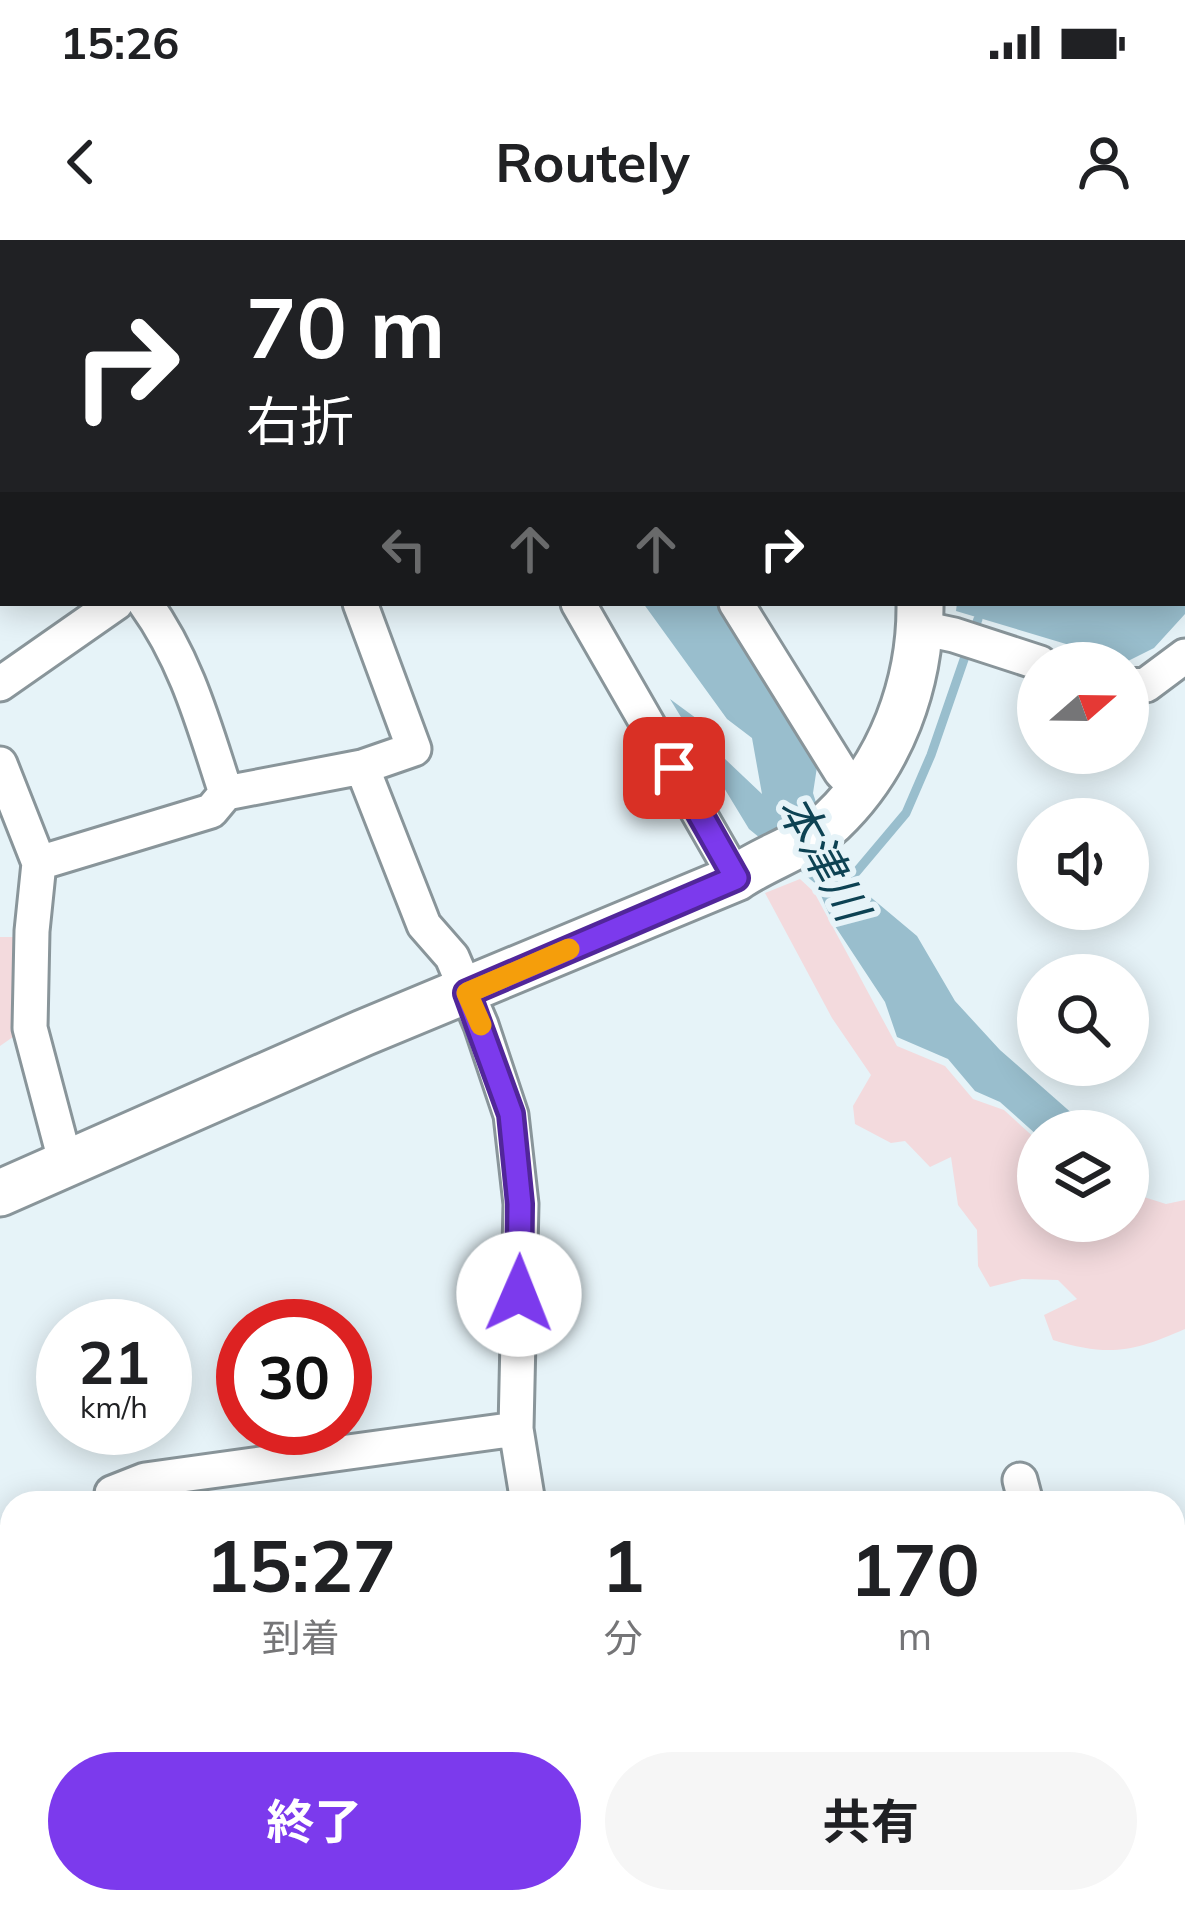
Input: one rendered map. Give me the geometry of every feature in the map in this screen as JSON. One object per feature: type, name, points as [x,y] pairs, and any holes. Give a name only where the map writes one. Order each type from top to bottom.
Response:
[{"type":"street","points":[[0,684],[112,606]]},
{"type":"street","points":[[147,606],[184,667],[226,794]]},
{"type":"street","points":[[39,863],[211,811],[226,794],[362,767],[414,749],[361,606]]},
{"type":"street","points":[[580,606],[741,874]]},
{"type":"street","points":[[738,606],[855,794]]},
{"type":"street","points":[[0,1193],[783,854],[830,823],[887,750],[914,675],[920,616],[954,634],[1017,655]]},
{"type":"street","points":[[1149,684],[1185,656]]},
{"type":"street","points":[[0,764],[39,863],[30,1028],[66,1164]]},
{"type":"street","points":[[362,767],[424,925],[452,958],[511,1114],[520,1204],[516,1429],[526,1491]]},
{"type":"street","points":[[117,1491],[146,1480],[516,1429]]},
{"type":"shaded area","points":[[800,879],[814,892],[897,1046],[945,1066],[973,1099],[1004,1110],[1017,1122],[1017,1242],[1149,1242],[1149,1199],[1166,1204],[1185,1200],[1185,1329],[1120,1350],[1073,1345],[1053,1340],[1044,1315],[1077,1299],[1058,1280],[1022,1279],[990,1287],[978,1266],[977,1230],[958,1205],[951,1157],[930,1167],[905,1141],[891,1143],[855,1124],[853,1106],[871,1075],[832,1018],[765,893]]},
{"type":"shaded area","points":[[0,937],[24,937],[23,1030],[0,1046]]},
{"type":"water","name":"本津川","points":[[645,606],[722,606],[817,767],[813,793],[837,869],[917,936],[955,1001],[1017,1065],[1017,1086],[1041,1086],[1068,1110],[1017,1110],[1017,1117],[1000,1102],[975,1091],[948,1059],[897,1037],[885,1002],[833,923],[816,884],[749,829],[670,699],[719,735],[724,758],[762,794],[752,738],[727,719]]},
{"type":"water","points":[[957,606],[1185,606],[1185,614],[1149,650],[1149,642],[1059,642],[956,611]]},
{"type":"waterway","name":"本津川","points":[[842,889],[906,813],[978,619]]},
{"type":"slow traffic","points":[[481,1025],[467,993],[569,949]]},
{"type":"route","points":[[519,1294],[520,1204],[511,1114],[467,993],[736,878],[674,768]]}]
